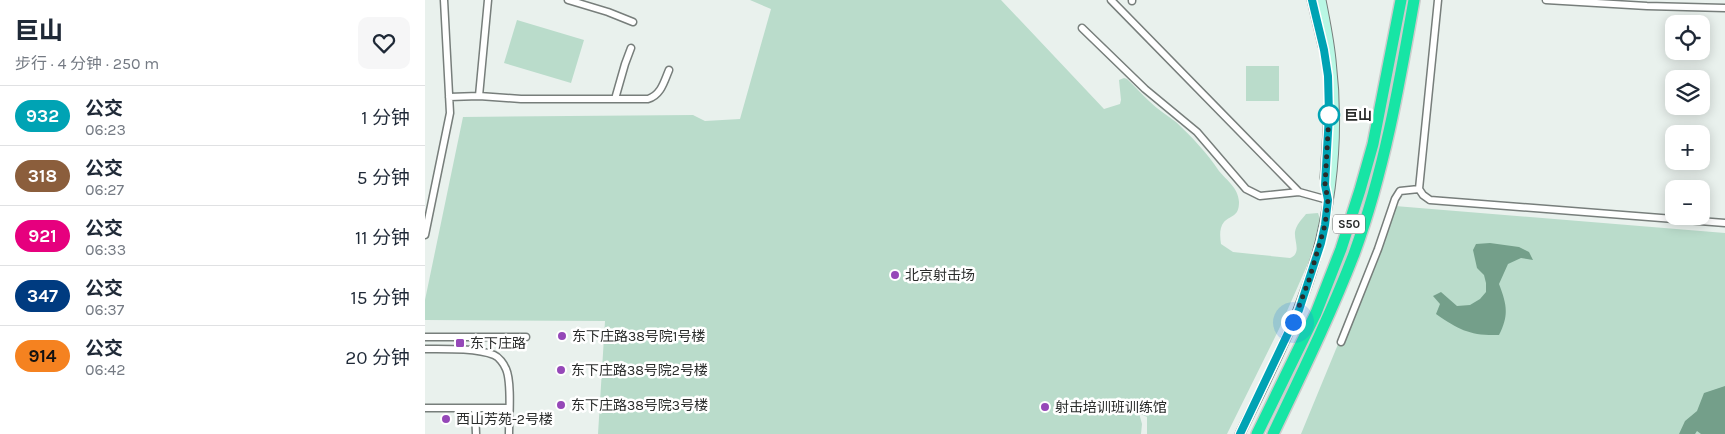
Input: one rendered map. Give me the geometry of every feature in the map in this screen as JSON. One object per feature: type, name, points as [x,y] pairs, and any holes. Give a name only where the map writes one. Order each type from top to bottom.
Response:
[{"type":"highway","points":[[1389,60],[1393,0]]},
{"type":"highway","name":"S50","points":[[1257,434],[1316,313],[1341,249],[1373,144],[1401,0]]},
{"type":"highway","name":"S50","points":[[1273,434],[1328,318],[1360,236],[1387,148],[1414,0]]},
{"type":"main road","points":[[1312,0],[1328,76],[1329,115],[1325,185],[1328,200]]},
{"type":"main road","points":[[1240,434],[1299,310],[1321,243],[1333,157],[1335,113],[1331,59],[1321,0]]},
{"type":"street","points":[[425,235],[450,113],[444,0]]},
{"type":"street","points":[[479,96],[488,0]]},
{"type":"street","points":[[568,0],[633,22]]},
{"type":"street","points":[[1111,0],[1299,192]]},
{"type":"street","points":[[1438,0],[1419,189],[1423,195],[1430,200],[1725,223]]},
{"type":"street","points":[[1546,0],[1725,8]]},
{"type":"street","points":[[1082,28],[1145,89],[1197,132],[1246,189],[1260,196],[1299,192],[1328,200]]},
{"type":"street","points":[[615,99],[631,48]]},
{"type":"street","points":[[449,97],[648,99],[654,97],[659,92],[669,70]]},
{"type":"street","points":[[1341,342],[1378,249],[1395,199],[1400,191],[1419,189]]},
{"type":"street","points":[[425,337],[526,337]]},
{"type":"street","points":[[425,349],[461,350],[495,355],[502,362],[507,370],[509,380],[509,434]]},
{"type":"street","points":[[425,408],[509,408]]},
{"type":"street","points":[[475,408],[476,434]]},
{"type":"shaded area","points":[[750,0],[1001,0],[1104,109],[1120,104],[1119,80],[1127,79],[1152,104],[1176,122],[1199,145],[1237,192],[1239,207],[1236,213],[1224,222],[1221,227],[1221,244],[1233,252],[1290,258],[1294,256],[1297,250],[1295,232],[1298,225],[1306,214],[1318,213],[1320,219],[1309,261],[1280,327],[1227,434],[1147,434],[1147,417],[1139,413],[1142,424],[1141,434],[598,434],[605,321],[425,320],[425,300],[463,117],[693,115],[705,121],[740,119],[771,9]]},
{"type":"shaded area","points":[[517,20],[584,40],[571,83],[504,63]]},
{"type":"shaded area","points":[[1246,66],[1279,66],[1279,101],[1246,101]]},
{"type":"shaded area","points":[[1395,206],[1725,233],[1725,434],[1301,434]]},
{"type":"shaded area","points":[[1490,243],[1519,247],[1529,252],[1533,260],[1521,258],[1508,264],[1499,284],[1504,298],[1506,316],[1499,335],[1473,333],[1452,324],[1436,314],[1440,304],[1433,296],[1441,292],[1457,306],[1470,305],[1480,299],[1486,292],[1486,283],[1484,275],[1477,268],[1473,250],[1476,244]]},
{"type":"shaded area","points":[[1725,386],[1725,434],[1701,434],[1697,431],[1695,434],[1679,434],[1685,421],[1697,411],[1704,393]]},
{"type":"bus line","name":"932","points":[[1240,434],[1299,310],[1325,225],[1328,200],[1325,185],[1329,115],[1328,76],[1312,0]]},
{"type":"place","name":"巨山","points":[[1329,115]]},
{"type":"place","name":"北京射击场","points":[[895,275]]},
{"type":"place","name":"东下庄路38号院1号楼","points":[[562,336]]},
{"type":"place","name":"东下庄路","points":[[460,343]]},
{"type":"place","name":"东下庄路38号院2号楼","points":[[561,370]]},
{"type":"place","name":"东下庄路38号院3号楼","points":[[561,405]]},
{"type":"place","name":"射击培训班训练馆","points":[[1045,407]]},
{"type":"place","name":"西山芳苑-2号楼","points":[[446,419]]},
{"type":"route","points":[[1293,322],[1309,280],[1325,225],[1328,200],[1325,185],[1329,115]]}]
